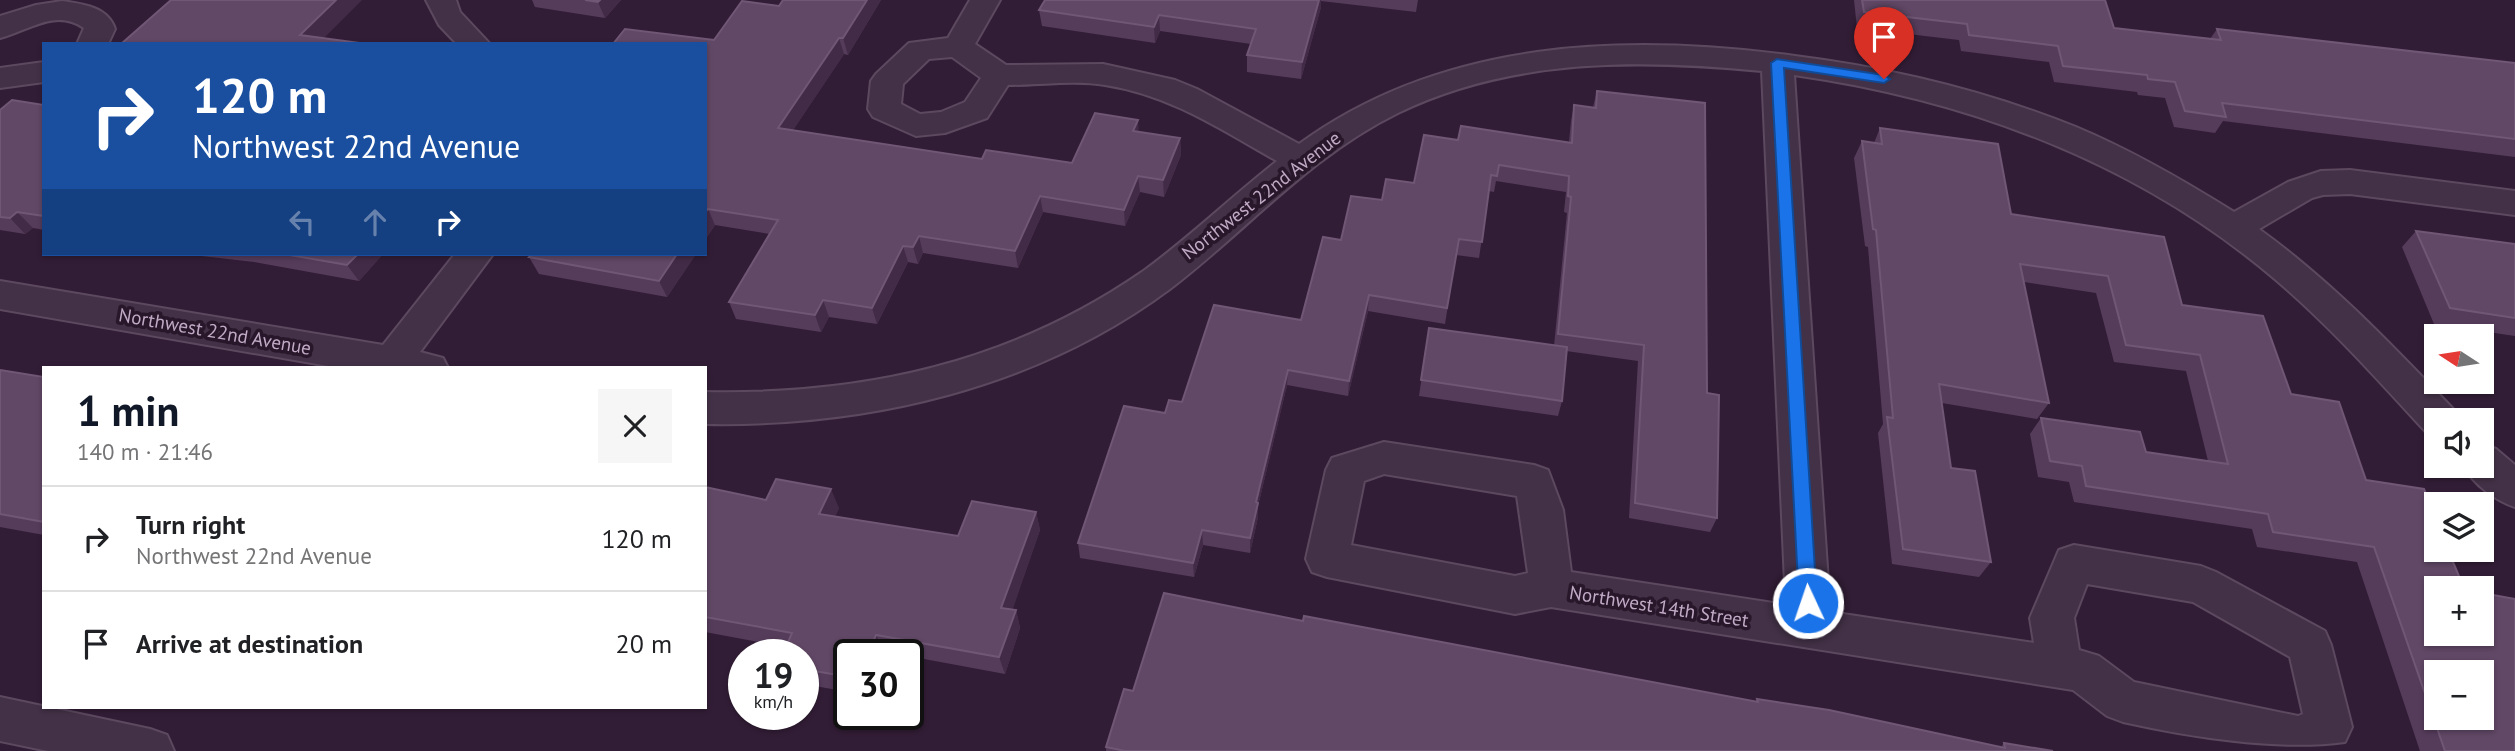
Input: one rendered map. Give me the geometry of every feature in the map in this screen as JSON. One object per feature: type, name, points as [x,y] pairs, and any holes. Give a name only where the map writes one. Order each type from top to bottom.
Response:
[{"type":"street","points":[[441,0],[442,7],[451,20],[473,42]]},
{"type":"street","points":[[958,47],[985,0]]},
{"type":"street","points":[[0,29],[32,15],[71,12],[85,15],[98,23],[100,29],[93,42]]},
{"type":"street","points":[[999,75],[976,110],[944,122],[916,125],[884,109],[887,81],[920,50],[958,47],[999,75],[1103,74],[1164,87],[1186,96],[1301,160]]},
{"type":"street","name":"Northwest 22nd Avenue","points":[[707,408],[808,406],[886,395],[961,376],[1031,350],[1096,318],[1153,282],[1301,160],[1338,133],[1386,106],[1437,85],[1491,69],[1548,58],[1608,52],[1689,53],[1840,71],[1905,83],[1972,101],[2027,120],[2115,159],[2169,187],[2233,228],[2285,267],[2342,318],[2428,408]]},
{"type":"street","points":[[1777,63],[1809,630]]},
{"type":"street","points":[[1,79],[42,72]]},
{"type":"street","points":[[2233,228],[2300,190],[2321,183],[2350,183],[2515,203]]},
{"type":"street","points":[[392,361],[473,256]]},
{"type":"street","name":"Northwest 22nd Avenue","points":[[0,295],[418,366]]},
{"type":"street","name":"Northwest 14th Street","points":[[1551,588],[1542,510],[1534,482],[1384,458],[1346,470],[1327,559],[1515,595],[1551,588],[1809,630],[2060,668],[2083,671],[2123,701],[2298,738],[2329,727],[2309,645],[2201,585],[2074,563],[2052,618],[2060,668]]},
{"type":"street","points":[[2494,472],[2515,490]]},
{"type":"street","points":[[0,719],[150,751]]},
{"type":"building","points":[[171,0],[336,0],[300,35],[352,42],[123,42]]},
{"type":"building","points":[[783,0],[867,0],[778,128],[982,159],[986,150],[1072,163],[1095,113],[1138,120],[1133,131],[1180,138],[1163,180],[1138,176],[1124,210],[1040,196],[1015,251],[919,236],[913,247],[903,246],[872,308],[823,300],[815,315],[729,302],[778,220],[707,210],[707,42],[615,42],[625,29],[714,40],[742,1],[779,6]]},
{"type":"building","points":[[1045,0],[1319,0],[1302,62],[1247,55],[1256,29],[1159,15],[1154,27],[1039,10]]},
{"type":"building","points":[[1862,0],[2105,0],[2114,28],[2221,40],[2217,29],[2515,63],[2515,139],[2222,103],[2226,117],[2185,111],[2175,82],[2148,79],[2147,75],[2063,66],[2058,46],[1969,35],[1967,24],[1864,12]]},
{"type":"building","points":[[1597,91],[1705,103],[1707,393],[1719,395],[1717,518],[1635,503],[1644,345],[1558,334],[1571,197],[1568,196],[1569,176],[1499,165],[1497,176],[1491,175],[1482,242],[1459,239],[1447,308],[1369,295],[1349,381],[1288,370],[1250,538],[1202,530],[1193,563],[1078,543],[1124,406],[1165,413],[1169,400],[1182,402],[1214,305],[1301,320],[1323,237],[1341,240],[1351,196],[1382,200],[1386,179],[1414,183],[1424,135],[1458,140],[1461,126],[1572,143],[1574,105],[1596,108]]},
{"type":"building","points":[[12,100],[42,105],[42,216],[17,212],[10,218],[0,217],[0,110]]},
{"type":"building","points":[[1880,128],[1998,144],[2011,214],[2164,237],[2182,305],[2263,316],[2291,394],[2339,402],[2366,480],[2424,489],[2424,562],[2453,562],[2459,576],[2424,576],[2424,646],[2494,646],[2494,595],[2515,599],[2515,751],[2445,751],[2438,730],[2494,730],[2494,660],[2424,660],[2424,691],[2374,547],[2273,532],[2268,514],[2086,486],[2082,466],[2050,461],[2041,418],[2140,432],[2146,452],[2228,464],[2200,355],[2126,345],[2108,276],[2020,264],[2049,403],[1939,384],[1951,468],[1975,471],[1991,562],[1903,549],[1887,417],[1893,418],[1876,230],[1873,229],[1862,141],[1882,144]]},
{"type":"building","points":[[2416,231],[2515,244],[2515,318],[2450,308]]},
{"type":"building","points":[[295,256],[356,256],[347,265]]},
{"type":"building","points":[[530,256],[676,256],[659,281]]},
{"type":"building","points":[[1429,328],[1567,347],[1562,401],[1421,380]]},
{"type":"building","points":[[0,370],[42,377],[42,522],[0,514]]},
{"type":"building","points":[[776,479],[831,489],[819,514],[958,536],[972,501],[1036,512],[1001,608],[1016,610],[999,657],[924,644],[924,639],[898,639],[876,635],[874,639],[833,639],[833,674],[819,672],[819,639],[789,639],[792,633],[707,617],[707,487],[766,500]]},
{"type":"building","points":[[1164,593],[1303,621],[1304,616],[1758,702],[1757,699],[1829,710],[2005,748],[2004,743],[2053,751],[1125,751],[1106,747],[1124,689],[1133,691]]},
{"type":"route","points":[[1808,603],[1777,63],[1884,79]]}]
